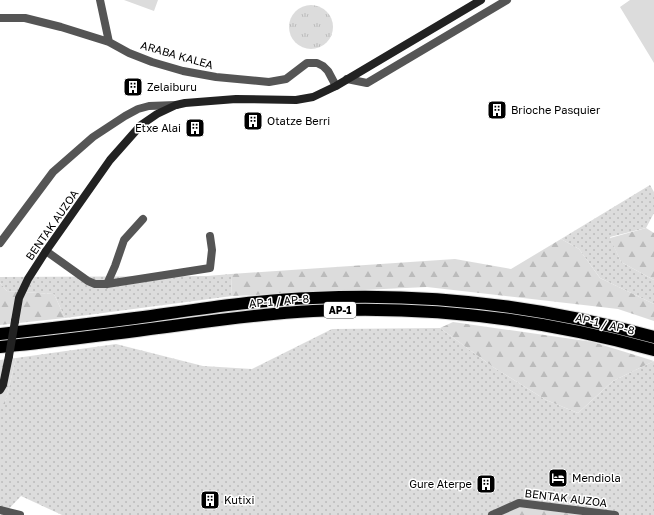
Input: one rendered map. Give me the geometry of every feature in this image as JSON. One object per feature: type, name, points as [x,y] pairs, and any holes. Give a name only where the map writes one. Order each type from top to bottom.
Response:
[{"type":"highway","name":"AP-1 / AP-8","points":[[0,334],[103,323],[277,300],[340,296],[382,296],[453,300],[523,308],[592,321],[654,337]]},
{"type":"highway","name":"AP-1 / AP-8","points":[[0,346],[104,335],[278,313],[382,309],[452,312],[520,320],[589,333],[654,350]]},
{"type":"street","points":[[100,0],[109,42]]},
{"type":"street","points":[[336,86],[481,0]]},
{"type":"street","points":[[348,80],[368,83],[507,0]]},
{"type":"street","name":"ARABA KALEA","points":[[0,18],[25,18],[60,27],[109,42],[128,53],[152,62],[183,71],[216,78],[269,82],[286,80],[307,63],[317,63],[328,71],[336,86]]},
{"type":"street","name":"BENTAK AUZOA","points":[[0,242],[53,172],[93,137],[138,109],[149,106],[176,105],[236,98],[296,100],[313,97],[336,86]]},
{"type":"street","name":"BENTAK AUZOA","points":[[0,390],[3,385],[9,356],[19,298],[28,279],[110,160],[141,125],[157,114],[176,105]]},
{"type":"street","points":[[107,284],[124,240],[143,219]]},
{"type":"street","points":[[46,251],[88,281],[95,284],[107,284],[210,268],[212,250],[210,236]]},
{"type":"street","name":"BENTAK AUZOA","points":[[492,515],[519,504],[615,515]]},
{"type":"street","points":[[0,510],[20,515]]},
{"type":"green space","points":[[124,0],[158,0],[154,11]]},
{"type":"green space","points":[[630,0],[654,0],[654,63],[620,7]]},
{"type":"green space","points":[[307,5],[315,5],[327,11],[333,23],[333,31],[327,43],[315,49],[307,49],[295,43],[289,31],[289,23],[295,11]]},
{"type":"green space","points":[[650,185],[654,192],[654,213],[646,228],[610,237],[621,262],[654,280],[654,304],[600,278],[579,249],[561,239]]},
{"type":"green space","points":[[646,228],[654,233],[654,280],[621,262],[610,238]]},
{"type":"green space","points":[[561,239],[579,249],[600,278],[654,304],[654,321],[618,309],[427,287],[232,296],[231,274],[455,259],[511,269]]},
{"type":"green space","points":[[231,274],[232,296],[65,318],[54,294],[7,291],[0,283],[0,277],[207,276]]},
{"type":"green space","points":[[0,283],[7,291],[54,294],[65,318],[0,325]]},
{"type":"green space","points":[[453,322],[593,342],[654,361],[613,381],[578,413],[546,400],[493,367],[440,328]]},
{"type":"green space","points":[[440,328],[493,367],[546,400],[578,413],[613,381],[654,361],[654,515],[62,515],[21,496],[3,515],[0,515],[0,404],[5,404],[16,358],[116,344],[203,366],[252,369],[332,329]]},
{"type":"green space","points":[[16,358],[5,404],[0,404],[0,360]]},
{"type":"green space","points":[[518,508],[584,513],[585,515],[499,515]]},
{"type":"place","name":"Zelaiburu","points":[[133,87]]},
{"type":"place","name":"Brioche Pasquier","points":[[497,110]]},
{"type":"place","name":"Otatze Berri","points":[[253,121]]},
{"type":"place","name":"Etxe Alai","points":[[195,128]]},
{"type":"place","name":"Mendiola","points":[[558,478]]},
{"type":"place","name":"Gure Aterpe","points":[[486,484]]},
{"type":"place","name":"Kutixi","points":[[210,500]]}]
